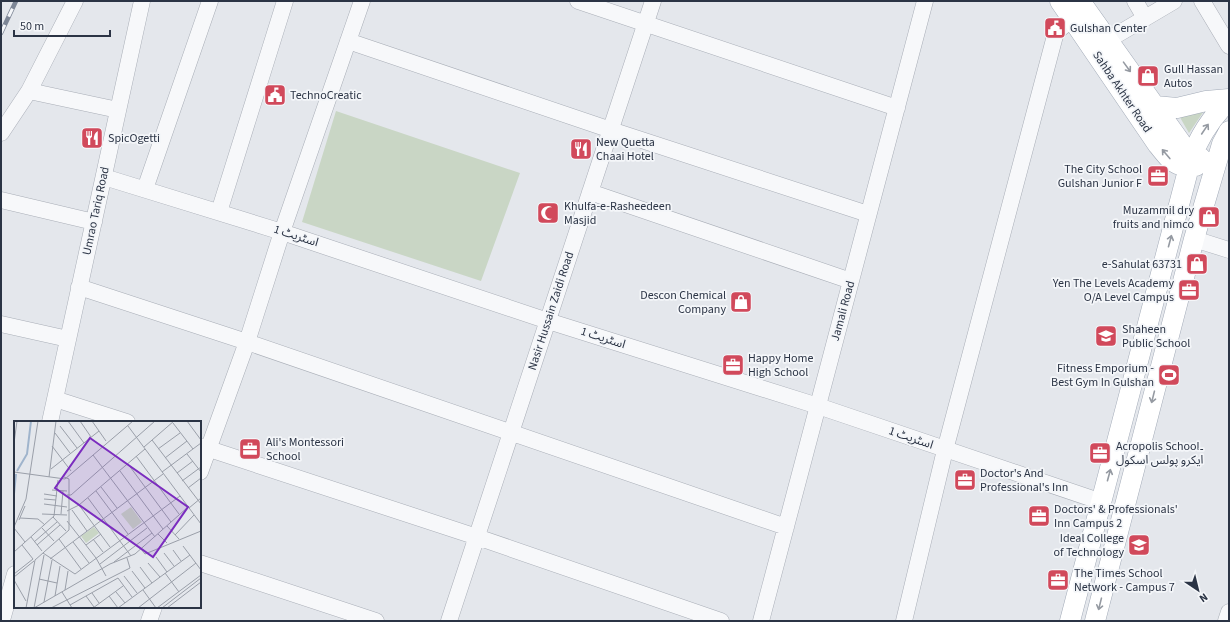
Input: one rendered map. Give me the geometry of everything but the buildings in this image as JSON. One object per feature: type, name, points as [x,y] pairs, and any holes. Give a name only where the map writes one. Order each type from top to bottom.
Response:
[{"type":"main road","name":"Sahba Akhter Road","points":[[1060,1],[1079,10],[1108,40],[1192,162],[1201,176],[1208,194]]},
{"type":"main road","name":"Sahba Akhter Road","points":[[1079,10],[1162,150],[1175,164],[1185,166],[1192,162]]},
{"type":"main road","points":[[1070,621],[1195,147],[1220,108],[1229,100]]},
{"type":"main road","points":[[1154,106],[1177,108],[1206,101],[1229,100]]},
{"type":"main road","points":[[1192,162],[1226,137]]},
{"type":"main road","points":[[1095,621],[1194,239],[1226,137]]},
{"type":"street","points":[[1,133],[29,92],[75,1]]},
{"type":"street","name":"Umrao Tariq Road","points":[[50,421],[142,1]]},
{"type":"street","points":[[145,189],[210,1]]},
{"type":"street","points":[[219,212],[285,1]]},
{"type":"street","points":[[201,466],[204,447],[247,342],[282,232],[362,1]]},
{"type":"street","points":[[578,1],[897,108]]},
{"type":"street","name":"Nasir Hussain Zaidi Road","points":[[449,621],[654,1]]},
{"type":"street","name":"Jamali Road","points":[[762,621],[924,1]]},
{"type":"street","points":[[1135,1],[1145,18]]},
{"type":"street","points":[[1108,40],[1174,1]]},
{"type":"street","points":[[1202,1],[1229,46]]},
{"type":"street","points":[[904,621],[945,450],[1056,32],[1079,10]]},
{"type":"street","points":[[348,42],[868,214]]},
{"type":"street","points":[[29,92],[118,110]]},
{"type":"street","name":"اسٹریٹ 1","points":[[104,177],[282,232],[548,321],[818,406],[1102,502]]},
{"type":"street","points":[[590,192],[851,281]]},
{"type":"street","points":[[1,200],[94,222]]},
{"type":"street","points":[[1194,239],[1229,250]]},
{"type":"street","points":[[79,287],[247,342],[786,527]]},
{"type":"street","points":[[1,324],[68,339]]},
{"type":"street","points":[[55,399],[124,421]]},
{"type":"street","points":[[204,447],[476,537],[721,621]]},
{"type":"street","points":[[201,563],[376,621]]},
{"type":"street","points":[[3,620],[14,578]]},
{"type":"street","points":[[149,621],[154,608]]},
{"type":"street","points":[[1226,621],[1229,612]]},
{"type":"green space","points":[[336,111],[520,173],[481,281],[302,222]]},
{"type":"green space","points":[[1204,111],[1189,133],[1178,114]]},
{"type":"railway","points":[[1,33],[16,1]]},
{"type":"place","name":"Gulshan Center","points":[[1055,28]]},
{"type":"place","name":"Gull Hassan Autos","points":[[1148,76]]},
{"type":"place","name":"TechnoCreatic","points":[[275,95]]},
{"type":"place","name":"SpicOgetti","points":[[92,138]]},
{"type":"place","name":"New Quetta Chaai Hotel","points":[[581,149]]},
{"type":"place","name":"The City School Gulshan Junior F","points":[[1158,176]]},
{"type":"place","name":"Khulfa-e-Rasheedeen Masjid","points":[[548,213]]},
{"type":"place","name":"Muzammil dry fruits and nimco","points":[[1209,217]]},
{"type":"place","name":"e-Sahulat 63731","points":[[1197,264]]},
{"type":"place","name":"Yen The Levels Academy O/A Level Campus","points":[[1189,290]]},
{"type":"place","name":"Descon Chemical Company","points":[[741,302]]},
{"type":"place","name":"Shaheen Public School","points":[[1106,336]]},
{"type":"place","name":"Happy Home High School","points":[[733,365]]},
{"type":"place","name":"Fitness Emporium - Best Gym In Gulshan","points":[[1169,375]]},
{"type":"place","name":"Ali's Montessori School","points":[[250,449]]},
{"type":"place","name":"Acropolis School۔ ایکرو پولس اسکول","points":[[1100,453]]},
{"type":"place","name":"Doctor's And Professional's Inn","points":[[965,480]]},
{"type":"place","name":"Doctors' & Professionals' Inn Campus 2","points":[[1039,516]]},
{"type":"place","name":"Ideal College of Technology","points":[[1139,545]]},
{"type":"place","name":"The Times School Network - Campus 7","points":[[1058,580]]}]
